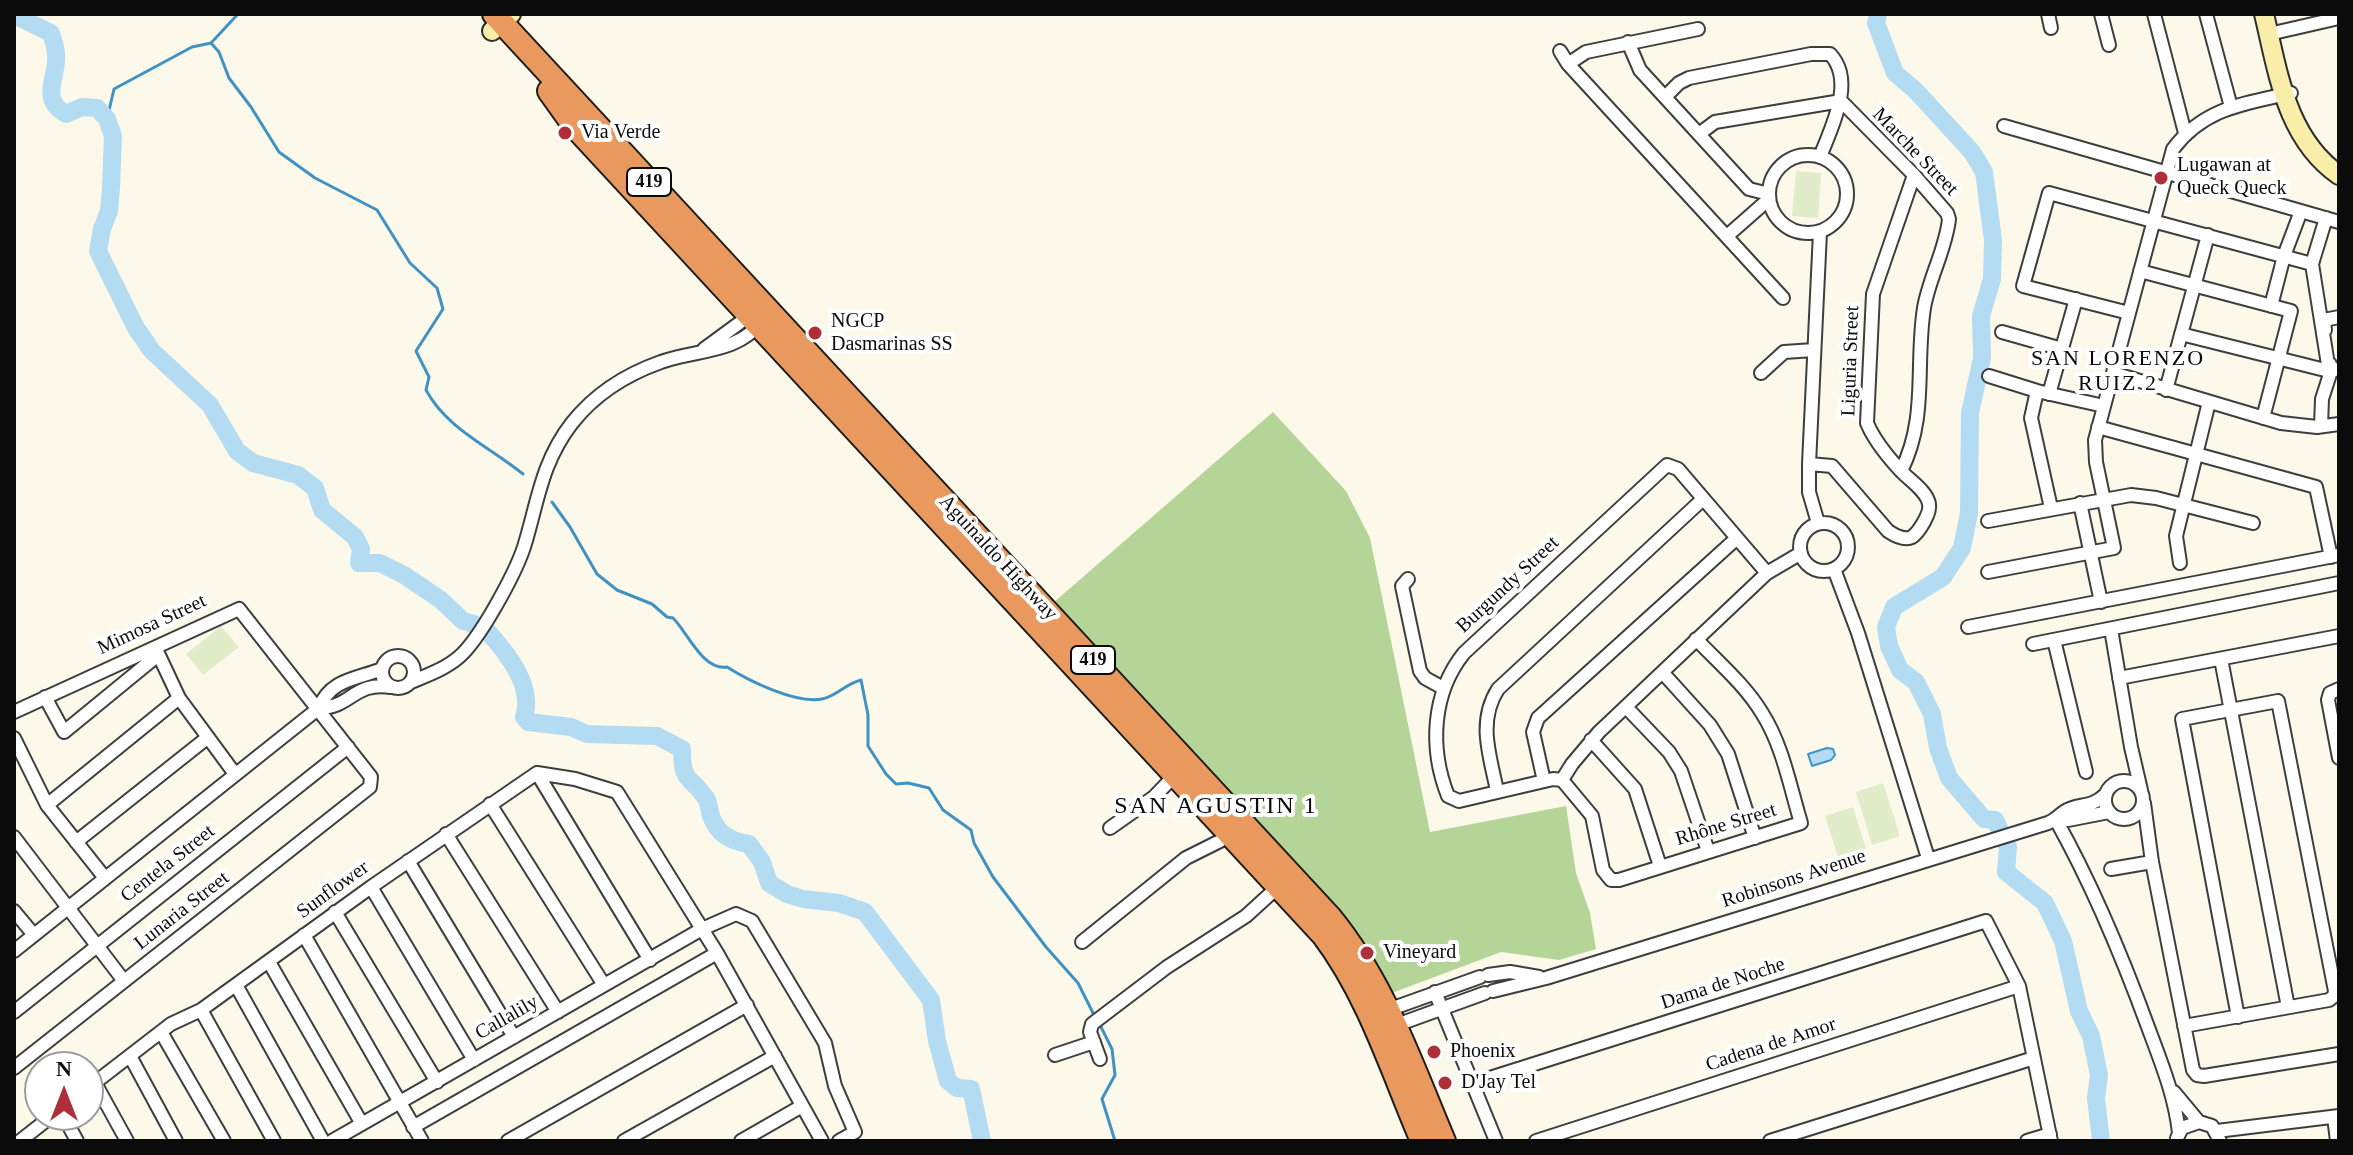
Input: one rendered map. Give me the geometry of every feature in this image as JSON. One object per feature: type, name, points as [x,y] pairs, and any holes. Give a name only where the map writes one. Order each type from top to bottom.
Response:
[{"type":"highway","name":"Aguinaldo Highway","points":[[495,19],[758,316],[1285,880],[1383,1021],[1444,1141]]},
{"type":"highway","name":"Aguinaldo Highway","points":[[1383,1021],[1422,1141]]},
{"type":"street","points":[[2048,14],[2051,28]]},
{"type":"street","points":[[2101,14],[2109,45]]},
{"type":"street","points":[[2154,14],[2185,133]]},
{"type":"street","points":[[2206,14],[2231,107]]},
{"type":"street","points":[[2264,14],[2298,128],[2321,159],[2339,175]]},
{"type":"street","points":[[2271,14],[2272,34]]},
{"type":"street","points":[[2272,34],[2333,17]]},
{"type":"street","points":[[1568,64],[1586,52],[1698,29]]},
{"type":"street","points":[[1628,42],[1638,66],[1749,189],[1769,196]]},
{"type":"street","points":[[1560,51],[1568,64],[1783,298]]},
{"type":"street","points":[[1665,97],[1684,80],[1818,53],[1830,54],[1836,62],[1841,101],[1820,157]]},
{"type":"street","points":[[1988,572],[2114,548],[2095,451],[2098,427],[2173,149],[2185,133],[2207,117],[2231,107],[2287,94]]},
{"type":"street","points":[[2287,94],[2304,124],[2339,167]]},
{"type":"street","points":[[1699,134],[1715,122],[1841,101]]},
{"type":"street","name":"Marche Street","points":[[1841,101],[1914,175],[1949,219],[1924,306],[1918,423],[1913,446],[1901,471]]},
{"type":"street","points":[[2004,126],[2332,220],[2312,264],[2333,370]]},
{"type":"street","points":[[1802,155],[1820,157],[1839,169],[1847,189],[1847,200],[1838,220],[1820,232],[1800,232],[1783,224],[1772,208],[1769,196],[1773,176],[1785,163],[1802,155]]},
{"type":"street","name":"Liguria Street","points":[[1809,464],[1832,466],[1888,531],[1905,538],[1912,536],[1929,514],[1930,506],[1924,494],[1901,471],[1871,433],[1867,423],[1873,294],[1914,175]]},
{"type":"street","points":[[2129,313],[2023,286],[2049,193],[2312,264]]},
{"type":"street","points":[[1727,236],[1769,196]]},
{"type":"street","points":[[2271,306],[2284,256],[2301,211]]},
{"type":"street","points":[[1818,523],[1809,492],[1809,464],[1820,232]]},
{"type":"street","points":[[2166,390],[2208,235]]},
{"type":"street","points":[[2140,271],[2291,311],[2263,418]]},
{"type":"street","points":[[2051,508],[2031,418],[2062,349],[2076,299]]},
{"type":"street","points":[[319,708],[332,708],[368,685],[402,688],[451,664],[472,642],[490,614],[523,549],[541,477],[551,455],[583,410],[620,381],[664,360],[723,347],[750,333],[758,316]]},
{"type":"street","points":[[2321,426],[2322,399],[2333,370],[2324,320],[2339,317]]},
{"type":"street","points":[[2002,332],[2062,349]]},
{"type":"street","points":[[2181,334],[2333,370]]},
{"type":"street","points":[[1761,373],[1784,352],[1814,350]]},
{"type":"street","points":[[2113,373],[2263,418],[2299,426],[2339,424]]},
{"type":"street","points":[[1989,376],[2104,406]]},
{"type":"street","points":[[2180,563],[2176,536],[2209,402]]},
{"type":"street","points":[[1968,627],[2335,556],[2316,487],[2098,427]]},
{"type":"street","name":"Burgundy Street","points":[[1562,780],[1544,781],[1459,801],[1448,796],[1436,742],[1437,717],[1443,688],[1464,653],[1667,465],[1674,466],[1767,573]]},
{"type":"street","points":[[1988,521],[2104,498],[2140,495],[2253,523]]},
{"type":"street","points":[[1497,791],[1485,727],[1489,706],[1498,689],[1703,499]]},
{"type":"street","points":[[2080,503],[2101,602]]},
{"type":"street","points":[[1818,523],[1841,529],[1848,543],[1845,559],[1834,569],[1817,570],[1802,557],[1800,546],[1805,532],[1818,523]]},
{"type":"street","points":[[1544,781],[1533,732],[1538,718],[1737,538]]},
{"type":"street","points":[[1562,780],[1591,740],[1767,573],[1802,557]]},
{"type":"street","points":[[1834,569],[1858,633],[1928,858]]},
{"type":"street","points":[[1408,579],[1402,586],[1420,671],[1425,678],[1443,688]]},
{"type":"street","points":[[2033,644],[2339,583]]},
{"type":"street","name":"Mimosa Street","points":[[14,712],[157,650],[239,609],[319,708],[371,777],[371,782]]},
{"type":"street","points":[[2111,629],[2193,1070],[2197,1075],[2339,1054]]},
{"type":"street","points":[[2119,678],[2339,636]]},
{"type":"street","name":"Rhône Street","points":[[1562,780],[1592,816],[1603,870],[1611,880],[1801,823],[1780,751],[1763,715],[1741,686],[1696,639]]},
{"type":"street","points":[[2054,640],[2086,772]]},
{"type":"street","points":[[45,697],[64,732],[157,650],[179,698],[235,774]]},
{"type":"street","points":[[14,951],[319,708],[324,695],[331,689],[382,669],[388,660],[397,656],[411,662],[451,664]]},
{"type":"street","points":[[2221,659],[2288,1007]]},
{"type":"street","points":[[411,662],[414,672],[411,682]]},
{"type":"street","points":[[382,669],[384,679],[391,687]]},
{"type":"street","points":[[1663,673],[1704,718],[1728,754],[1755,838]]},
{"type":"street","points":[[2334,691],[2328,700],[2339,758]]},
{"type":"street","points":[[47,805],[179,698]]},
{"type":"street","points":[[2184,1026],[2238,1017],[2329,1000],[2334,996],[2278,701],[2182,719],[2238,1017]]},
{"type":"street","points":[[1626,707],[1669,752],[1681,771],[1708,851]]},
{"type":"street","points":[[14,738],[47,805],[105,878]]},
{"type":"street","points":[[76,842],[207,738]]},
{"type":"street","points":[[1591,740],[1635,789],[1660,866]]},
{"type":"street","name":"Centela Street","points":[[14,1012],[348,747]]},
{"type":"street","points":[[2119,782],[2127,771],[2131,747]]},
{"type":"street","points":[[1110,828],[1154,797],[1182,769]]},
{"type":"street","points":[[537,773],[575,779],[617,792],[717,953],[822,1141]]},
{"type":"street","points":[[537,773],[650,960]]},
{"type":"street","name":"Sunflower","points":[[104,1077],[171,1024],[201,1010],[335,912],[537,773]]},
{"type":"street","name":"Lunaria Street","points":[[14,1068],[288,855],[370,787],[371,782]]},
{"type":"street","points":[[2119,782],[2131,782],[2143,796],[2142,809],[2133,818],[2120,819],[2109,812],[2106,794],[2113,784],[2119,782]]},
{"type":"street","name":"Robinsons Avenue","points":[[2052,821],[2065,811],[2096,804],[2106,794]]},
{"type":"street","points":[[490,804],[604,985]]},
{"type":"street","name":"Robinsons Avenue","points":[[1383,1021],[1441,1009],[1489,992],[1546,978],[2052,821],[2109,812]]},
{"type":"street","points":[[2133,818],[2149,839]]},
{"type":"street","points":[[2052,821],[2110,926],[2169,1086],[2178,1137]]},
{"type":"street","points":[[1082,942],[1186,858],[1220,841],[1234,826]]},
{"type":"street","points":[[446,834],[558,1012]]},
{"type":"street","points":[[14,837],[124,981]]},
{"type":"street","points":[[408,861],[514,1037]]},
{"type":"street","points":[[2111,869],[2152,862]]},
{"type":"street","points":[[1100,1059],[1090,1032],[1097,1021],[1167,967],[1246,916],[1285,880]]},
{"type":"street","points":[[371,887],[474,1060]]},
{"type":"street","points":[[14,911],[34,935]]},
{"type":"street","points":[[335,912],[437,1082]]},
{"type":"street","name":"Callalily","points":[[332,1141],[702,929],[736,914],[752,921],[825,1043],[835,1086],[855,1132],[839,1141]]},
{"type":"street","name":"Dama de Noche","points":[[1471,1084],[1986,921],[2019,986]]},
{"type":"street","points":[[304,935],[422,1141]]},
{"type":"street","points":[[413,1127],[717,953]]},
{"type":"street","points":[[269,962],[362,1124]]},
{"type":"street","name":"Robinsons Avenue","points":[[1383,1021],[1435,992],[1484,976],[1510,972],[1546,978]]},
{"type":"street","points":[[236,985],[323,1141]]},
{"type":"street","points":[[2019,986],[2050,1138],[2027,1141]]},
{"type":"street","name":"Cadena de Amor","points":[[1536,1141],[2019,986]]},
{"type":"street","points":[[1435,992],[1496,1141]]},
{"type":"street","points":[[508,1141],[747,1005]]},
{"type":"street","points":[[201,1010],[274,1141]]},
{"type":"street","points":[[161,1032],[224,1141]]},
{"type":"street","points":[[1055,1055],[1094,1042]]},
{"type":"street","points":[[130,1056],[176,1141]]},
{"type":"street","points":[[624,1141],[775,1056]]},
{"type":"street","points":[[1770,1141],[2034,1058]]},
{"type":"street","points":[[2169,1086],[2199,1122],[2221,1138],[2249,1129],[2336,1116],[2337,1141]]},
{"type":"street","points":[[104,1105],[127,1141]]},
{"type":"street","points":[[741,1141],[802,1106]]},
{"type":"street","points":[[2178,1137],[2187,1125],[2199,1122]]},
{"type":"green space","points":[[1796,171],[1821,173],[1818,218],[1792,216]]},
{"type":"green space","points":[[1273,412],[1346,491],[1370,538],[1430,832],[1566,806],[1576,873],[1590,913],[1596,949],[1559,960],[1501,952],[1392,993],[1369,951],[1344,918],[1053,603]]},
{"type":"green space","points":[[221,626],[239,647],[203,675],[186,654]]},
{"type":"green space","points":[[1883,783],[1900,836],[1872,845],[1856,792]]},
{"type":"green space","points":[[1853,807],[1866,849],[1838,857],[1825,816]]},
{"type":"water","points":[[1833,749],[1835,755],[1831,760],[1812,766],[1808,754]]},
{"type":"waterway","points":[[107,119],[114,89],[192,47],[211,43],[238,14]]},
{"type":"waterway","points":[[1878,14],[1876,23],[1895,73],[1915,90],[1972,152],[1984,172],[1993,240],[1992,279],[1981,316],[1982,358],[1970,413],[1969,513],[1962,548],[1943,577],[1894,607],[1886,627],[1889,646],[1900,670],[1916,682],[1932,714],[1938,748],[1949,778],[1984,819],[1995,820],[2008,847],[2006,872],[2045,903],[2063,941],[2079,1011],[2091,1036],[2099,1075],[2096,1098],[2101,1141]]},
{"type":"waterway","points":[[14,15],[51,33],[56,50],[51,94],[58,108],[66,114],[82,107],[97,108],[107,119],[113,136],[111,188],[109,211],[98,251],[136,328],[152,351],[210,405],[237,451],[253,463],[298,475],[315,488],[322,510],[355,537],[361,549],[359,563],[380,563],[404,575],[441,600],[463,621],[474,624]]},
{"type":"waterway","points":[[211,43],[219,52],[229,78],[279,152],[315,178],[377,210],[410,263],[437,288],[443,309],[416,351],[429,377],[426,390],[457,427],[523,474]]},
{"type":"waterway","points":[[552,502],[597,574],[617,590],[652,604],[667,617],[673,618],[711,663],[727,667],[773,690],[811,700],[822,699],[861,680],[868,715],[868,746],[886,774],[896,784],[908,783],[929,788],[943,810],[971,830],[974,843],[993,877],[1046,947],[1078,983],[1095,1017]]},
{"type":"waterway","points":[[488,632],[510,660],[522,682],[526,705],[524,717],[528,722],[571,727],[587,734],[657,736],[682,749],[685,774],[706,798],[717,828],[731,839],[749,844],[762,862],[769,883],[803,899],[839,903],[865,912],[931,1000],[937,1041],[948,1081],[957,1088],[971,1089],[982,1141]]},
{"type":"waterway","points":[[1099,1023],[1112,1049],[1115,1075],[1102,1099],[1115,1141]]},
{"type":"place","name":"Via Verde","points":[[565,133]]},
{"type":"place","name":"Lugawan at Queck Queck","points":[[2161,178]]},
{"type":"place","name":"NGCP Dasmarinas SS","points":[[815,333]]},
{"type":"place","name":"Vineyard","points":[[1367,953]]},
{"type":"place","name":"Phoenix","points":[[1434,1052]]},
{"type":"place","name":"D'Jay Tel","points":[[1445,1083]]},
{"type":"district","name":"SAN LORENZO RUIZ 2","points":[[2118,372]]},
{"type":"district","name":"SAN AGUSTIN 1","points":[[1216,807]]}]
